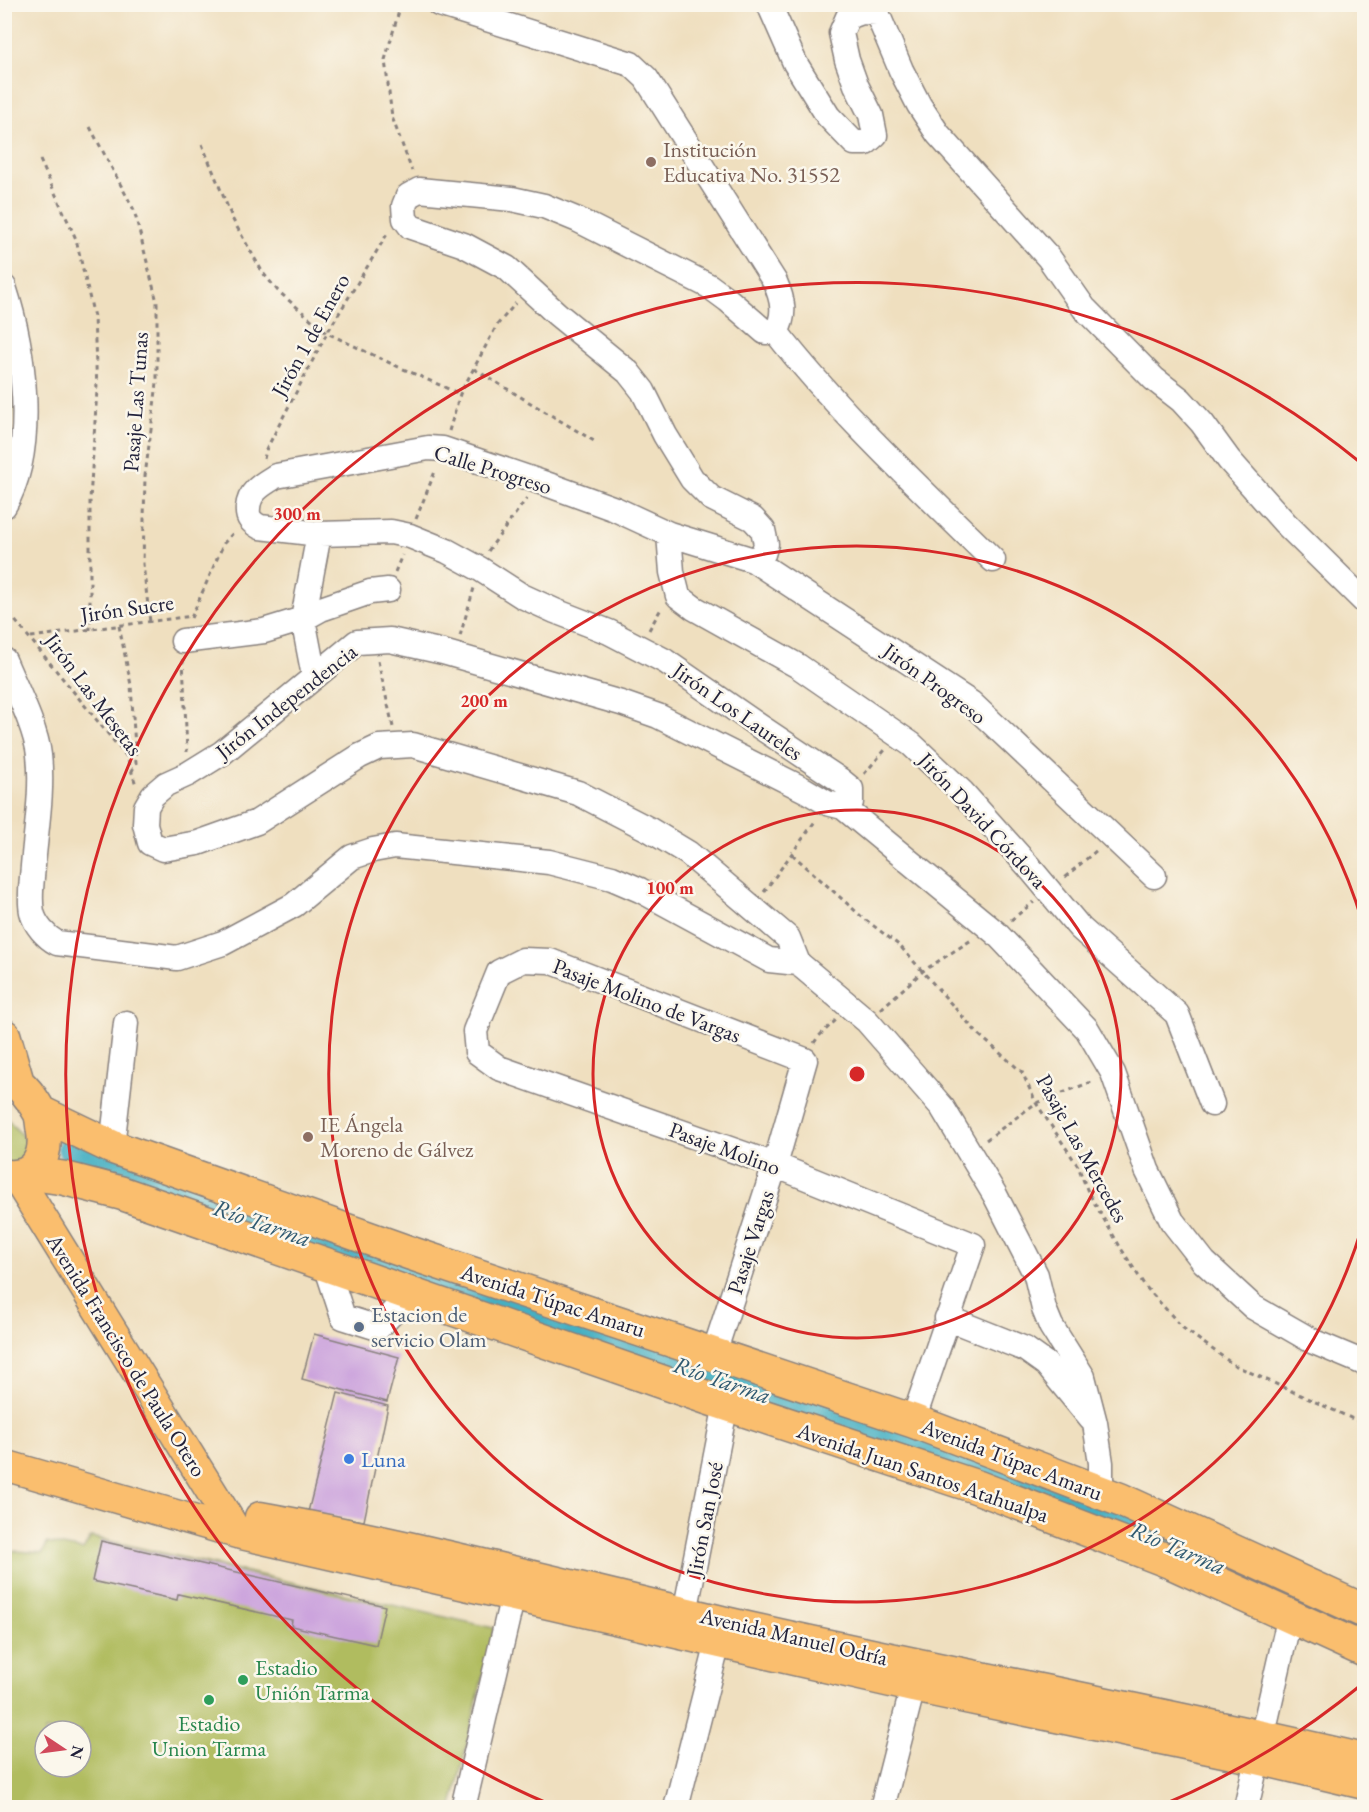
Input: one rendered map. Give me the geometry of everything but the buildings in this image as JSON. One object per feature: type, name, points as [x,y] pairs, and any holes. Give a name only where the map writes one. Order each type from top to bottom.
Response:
[{"type":"highway","points":[[4,1036],[11,1078],[40,1113],[46,1143],[42,1158],[17,1175]]},
{"type":"highway","name":"Avenida Túpac Amaru","points":[[40,1113],[112,1147],[420,1256],[913,1421],[1101,1492],[1365,1611]]},
{"type":"highway","name":"Avenida Juan Santos Atahualpa","points":[[17,1175],[63,1178],[121,1193],[726,1404],[977,1487],[1171,1562],[1365,1650]]},
{"type":"main road","name":"Avenida Francisco de Paula Otero","points":[[17,1175],[230,1522]]},
{"type":"main road","name":"Avenida Manuel Odría","points":[[4,1465],[159,1509],[428,1565],[683,1622],[917,1678],[1260,1747],[1365,1760]]},
{"type":"main road","name":"Avenida Manuel Odría","points":[[428,1565],[513,1595],[683,1622]]},
{"type":"main road","name":"Avenida Manuel Odría","points":[[1260,1747],[1365,1784]]},
{"type":"street","points":[[769,4],[795,63],[828,116],[854,143],[866,143],[874,135],[872,116],[856,85],[847,60],[842,33],[848,17],[862,12],[877,13],[901,70],[919,105],[938,134],[1049,258],[1084,308],[1154,379],[1180,400],[1202,423],[1228,460],[1285,523],[1365,601]]},
{"type":"street","points":[[445,6],[632,64],[646,78],[775,282],[781,296],[783,310],[781,323],[776,332]]},
{"type":"street","points":[[753,560],[763,554],[766,544],[763,530],[753,519],[711,498],[692,480],[665,435],[643,390],[628,372],[557,314],[507,268],[464,245],[411,227],[405,219],[411,198],[512,199],[544,206],[578,220],[709,286],[765,332],[776,332]]},
{"type":"street","points":[[4,287],[17,335],[25,418],[20,459],[11,496],[4,506]]},
{"type":"street","points":[[776,332],[818,383],[897,466],[993,560]]},
{"type":"street","name":"Calle Progreso","points":[[258,487],[276,476],[428,448],[443,449],[615,509],[669,534],[753,560]]},
{"type":"street","points":[[248,516],[248,499],[258,487]]},
{"type":"street","name":"Jirón Los Laureles","points":[[248,516],[260,527],[319,534],[391,532],[410,536],[447,551],[522,596],[609,632],[665,661],[840,800],[990,928],[1088,1029],[1113,1073],[1147,1170],[1172,1221],[1204,1262],[1253,1307],[1314,1342],[1365,1363]]},
{"type":"street","points":[[314,676],[303,619],[319,534]]},
{"type":"street","points":[[669,534],[672,572],[678,596]]},
{"type":"street","name":"Jirón Progreso","points":[[753,560],[971,703],[1154,876]]},
{"type":"street","points":[[183,641],[264,631],[303,619],[321,609],[370,592],[388,590]]},
{"type":"street","name":"Jirón David Córdova","points":[[678,596],[694,608],[798,666],[898,734],[962,792],[1080,928],[1177,1014],[1212,1104]]},
{"type":"street","name":"Jirón Independencia","points":[[146,807],[153,795],[166,784],[188,774],[222,753],[357,642],[373,640],[390,640],[454,655],[621,703],[658,716],[805,790],[840,800]]},
{"type":"street","points":[[4,660],[32,728],[39,753],[40,782],[32,911],[48,938],[57,944],[177,958],[223,943],[294,905],[352,857],[372,850],[395,846],[549,862],[612,878],[640,890],[769,960],[798,963]]},
{"type":"street","points":[[146,807],[145,824],[150,843],[163,849],[198,843],[257,822],[360,756],[379,747],[413,745],[578,793],[650,830],[688,853],[788,938],[798,963],[859,1014],[942,1107],[995,1195],[1036,1275],[1044,1309],[1051,1326],[1083,1377],[1095,1423],[1101,1463],[1101,1492]]},
{"type":"street","name":"Pasaje Molino de Vargas","points":[[477,1052],[475,1031],[499,972],[523,960],[550,961],[805,1060]]},
{"type":"street","points":[[112,1147],[126,1023]]},
{"type":"street","name":"Pasaje Molino","points":[[477,1052],[499,1068],[775,1165],[974,1245],[947,1318]]},
{"type":"street","name":"Pasaje Vargas","points":[[714,1353],[775,1165],[805,1060]]},
{"type":"street","points":[[326,1265],[343,1317],[378,1328],[410,1294]]},
{"type":"street","points":[[913,1421],[947,1318],[1025,1349],[1046,1364],[1095,1423]]},
{"type":"street","name":"Jirón San José","points":[[683,1622],[726,1404]]},
{"type":"street","points":[[465,1807],[513,1595]]},
{"type":"street","points":[[1246,1808],[1290,1615]]},
{"type":"street","points":[[676,1808],[721,1632]]},
{"type":"street","points":[[882,1808],[917,1678]]},
{"type":"path","points":[[401,4],[384,60],[392,117],[411,198]]},
{"type":"path","name":"Pasaje Las Tunas","points":[[90,127],[134,210],[158,302],[157,383],[145,476],[143,542],[143,564],[150,622]]},
{"type":"path","points":[[202,144],[233,219],[263,273],[278,291],[327,333],[460,394]]},
{"type":"path","points":[[40,160],[76,238],[94,316],[97,390],[90,500],[90,630]]},
{"type":"path","name":"Jirón 1 de Enero","points":[[258,487],[266,450],[327,333],[411,198]]},
{"type":"path","points":[[388,590],[443,449],[460,394],[497,324],[529,288]]},
{"type":"path","points":[[474,369],[594,441]]},
{"type":"path","points":[[454,655],[487,552],[540,482]]},
{"type":"path","points":[[188,774],[183,641],[224,543],[248,516]]},
{"type":"path","points":[[641,648],[660,608],[678,596]]},
{"type":"path","name":"Jirón Las Mesetas","points":[[4,607],[127,757],[146,807]]},
{"type":"path","name":"Jirón Sucre","points":[[29,637],[192,616]]},
{"type":"path","points":[[119,626],[131,685],[136,763],[132,771]]},
{"type":"path","points":[[373,640],[398,745]]},
{"type":"path","points":[[752,907],[792,854],[898,734]]},
{"type":"path","name":"Pasaje Las Mercedes","points":[[792,854],[862,917],[900,946],[978,1034],[1022,1072],[1036,1103],[1078,1166],[1088,1192],[1145,1286],[1183,1328],[1234,1365],[1365,1424]]},
{"type":"path","points":[[805,1060],[818,1037],[859,1014],[990,928]]},
{"type":"path","points":[[970,1152],[1036,1103],[1113,1073]]},
{"type":"green space","points":[[4,298],[14,406],[5,457],[4,457]]},
{"type":"green space","points":[[4,1115],[30,1145],[24,1163],[5,1164]]},
{"type":"green space","name":"Estadio Unión Tarma","points":[[91,1537],[494,1628],[452,1807],[5,1807],[4,1550],[43,1553],[47,1543],[83,1550]]},
{"type":"waterway","name":"Río Tarma","points":[[73,1148],[94,1163],[153,1186],[979,1468],[1179,1547],[1364,1631]]},
{"type":"place","name":"Institución Educativa No. 31552","points":[[651,162]]},
{"type":"place","name":"IE Ángela Moreno de Gálvez","points":[[308,1137]]},
{"type":"place","name":"Estacion de servicio Olam","points":[[359,1327]]},
{"type":"place","name":"Luna","points":[[349,1459]]},
{"type":"place","name":"Estadio Unión Tarma","points":[[243,1680]]},
{"type":"place","name":"Estadio Union Tarma","points":[[209,1700]]}]
